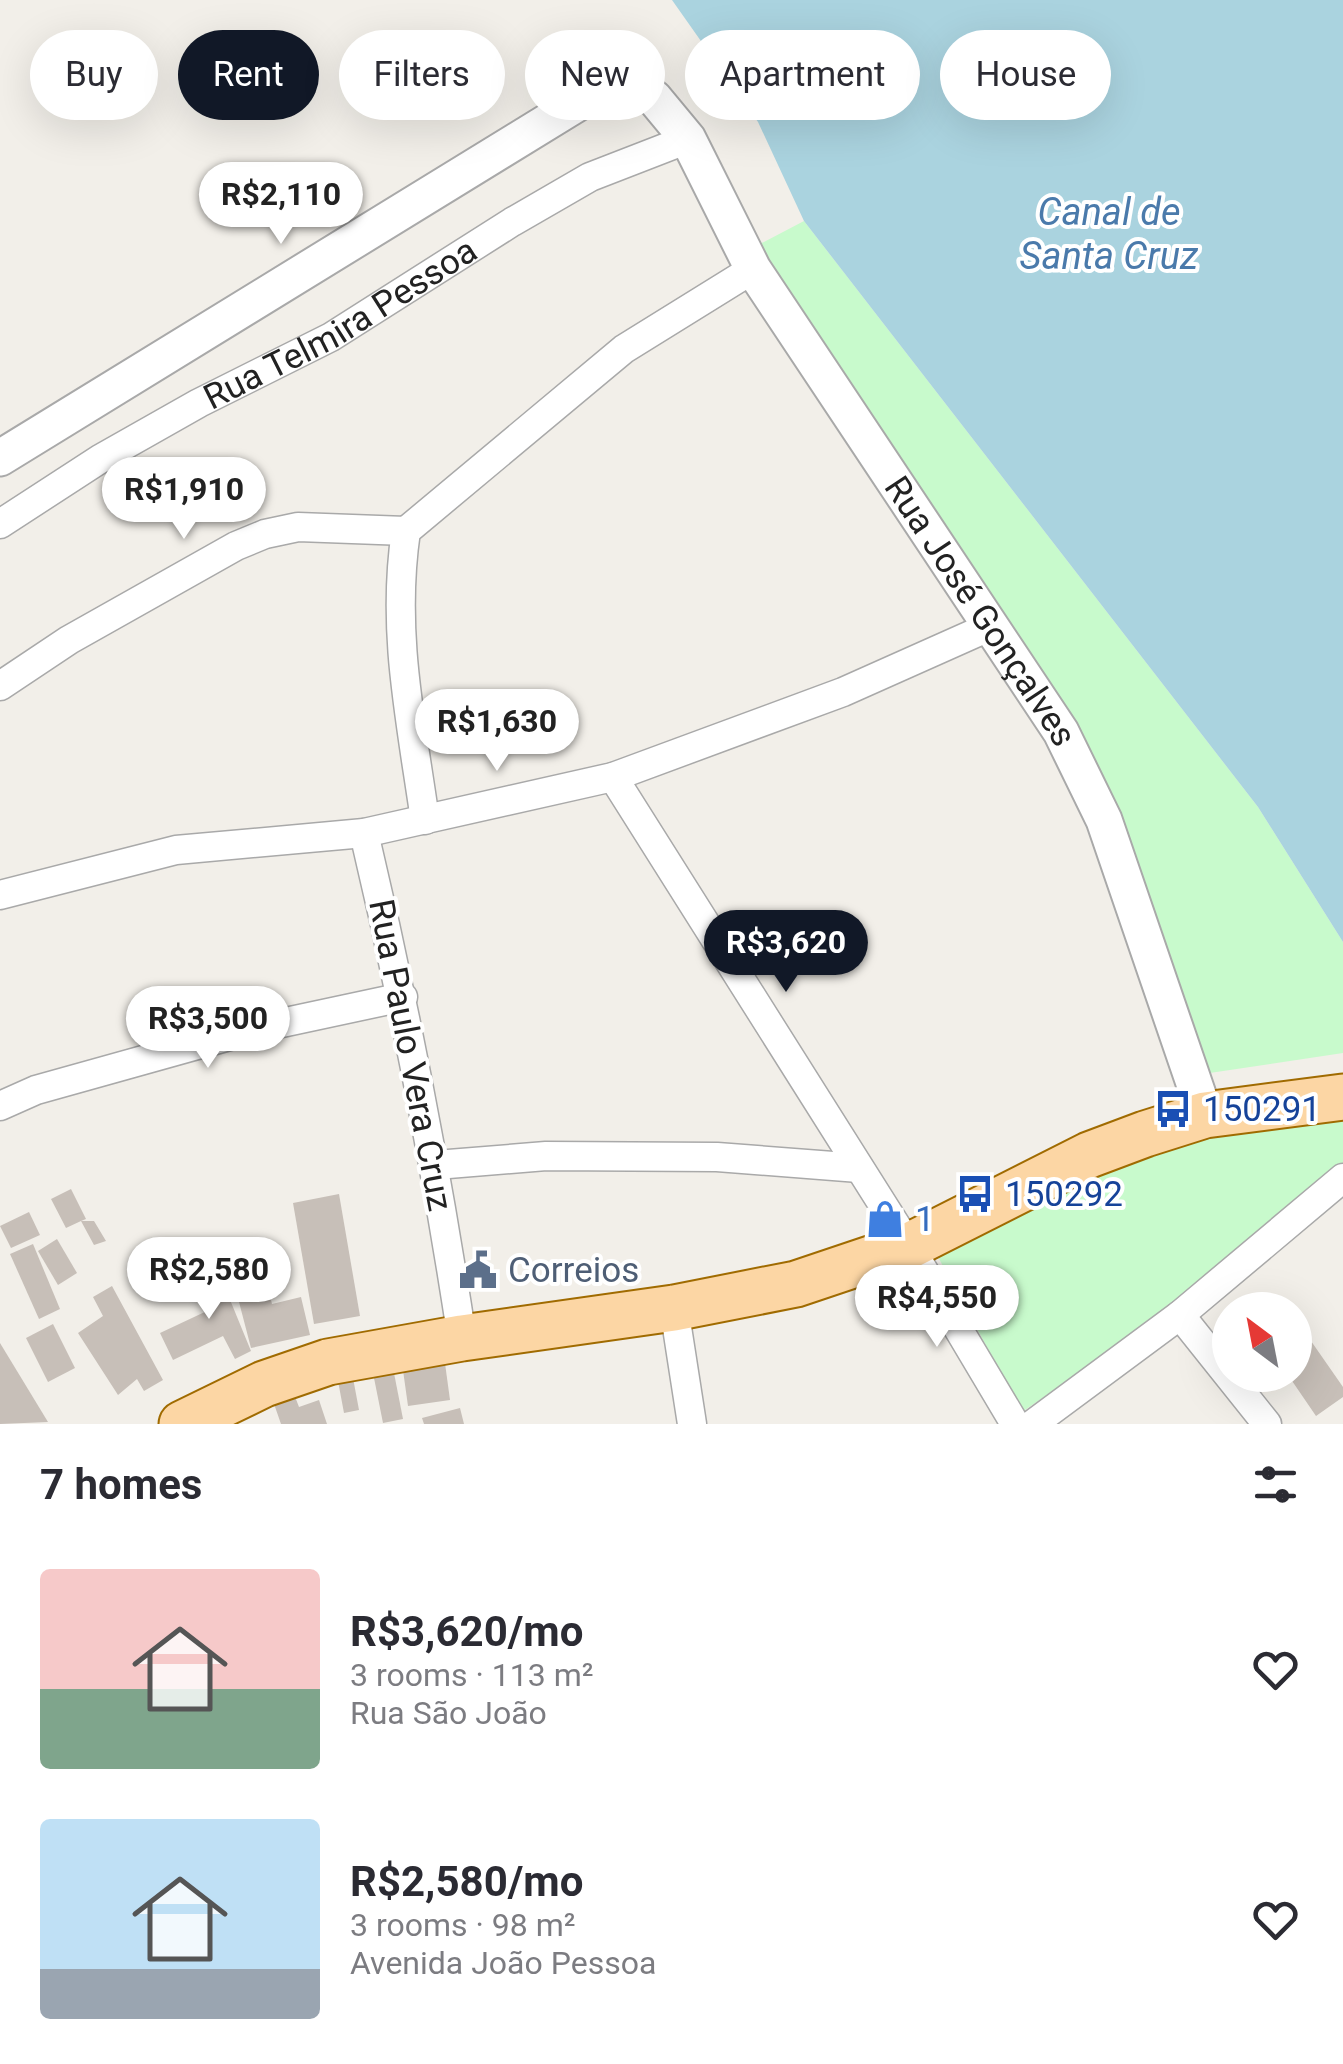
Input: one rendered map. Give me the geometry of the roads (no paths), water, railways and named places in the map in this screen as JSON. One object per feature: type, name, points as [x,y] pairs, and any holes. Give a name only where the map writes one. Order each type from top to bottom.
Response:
[{"type":"main road","points":[[182,1424],[264,1384],[328,1362],[462,1338],[674,1308],[796,1284],[909,1246],[1090,1155],[1205,1115],[1343,1097]]},
{"type":"street","name":"Rua José Gonçalves","points":[[665,111],[688,139],[753,269],[1061,732],[1104,820],[1205,1115]]},
{"type":"street","name":"Rua Telmira Pessoa","points":[[0,458],[550,120]]},
{"type":"street","name":"Rua Telmira Pessoa","points":[[0,524],[150,431],[331,338],[590,177],[688,139]]},
{"type":"street","points":[[425,820],[401,649],[398,582],[406,531],[624,349],[753,269]]},
{"type":"street","points":[[0,686],[69,640],[236,546],[266,534],[298,527],[406,531]]},
{"type":"street","points":[[0,895],[176,850],[364,833],[613,776],[842,692],[992,626]]},
{"type":"street","points":[[613,776],[909,1246],[1015,1424]]},
{"type":"street","name":"Rua Paulo Vera Cruz","points":[[364,833],[403,997],[436,1165],[462,1338]]},
{"type":"street","points":[[0,1106],[36,1090],[239,1033],[403,997]]},
{"type":"street","points":[[436,1165],[546,1156],[717,1157],[859,1168]]},
{"type":"street","points":[[1032,1424],[1180,1316],[1343,1178]]},
{"type":"street","points":[[674,1308],[692,1424]]},
{"type":"street","points":[[1180,1316],[1267,1424]]},
{"type":"water","name":"Canal de Santa Cruz","points":[[672,0],[1343,0],[1343,942],[1258,807],[804,221],[757,120],[920,120],[920,30],[693,30]]},
{"type":"place","name":"150291","points":[[1173,1109]]},
{"type":"place","name":"150292","points":[[975,1194]]},
{"type":"place","name":"1","points":[[885,1219]]},
{"type":"place","name":"Correios","points":[[478,1270]]}]
